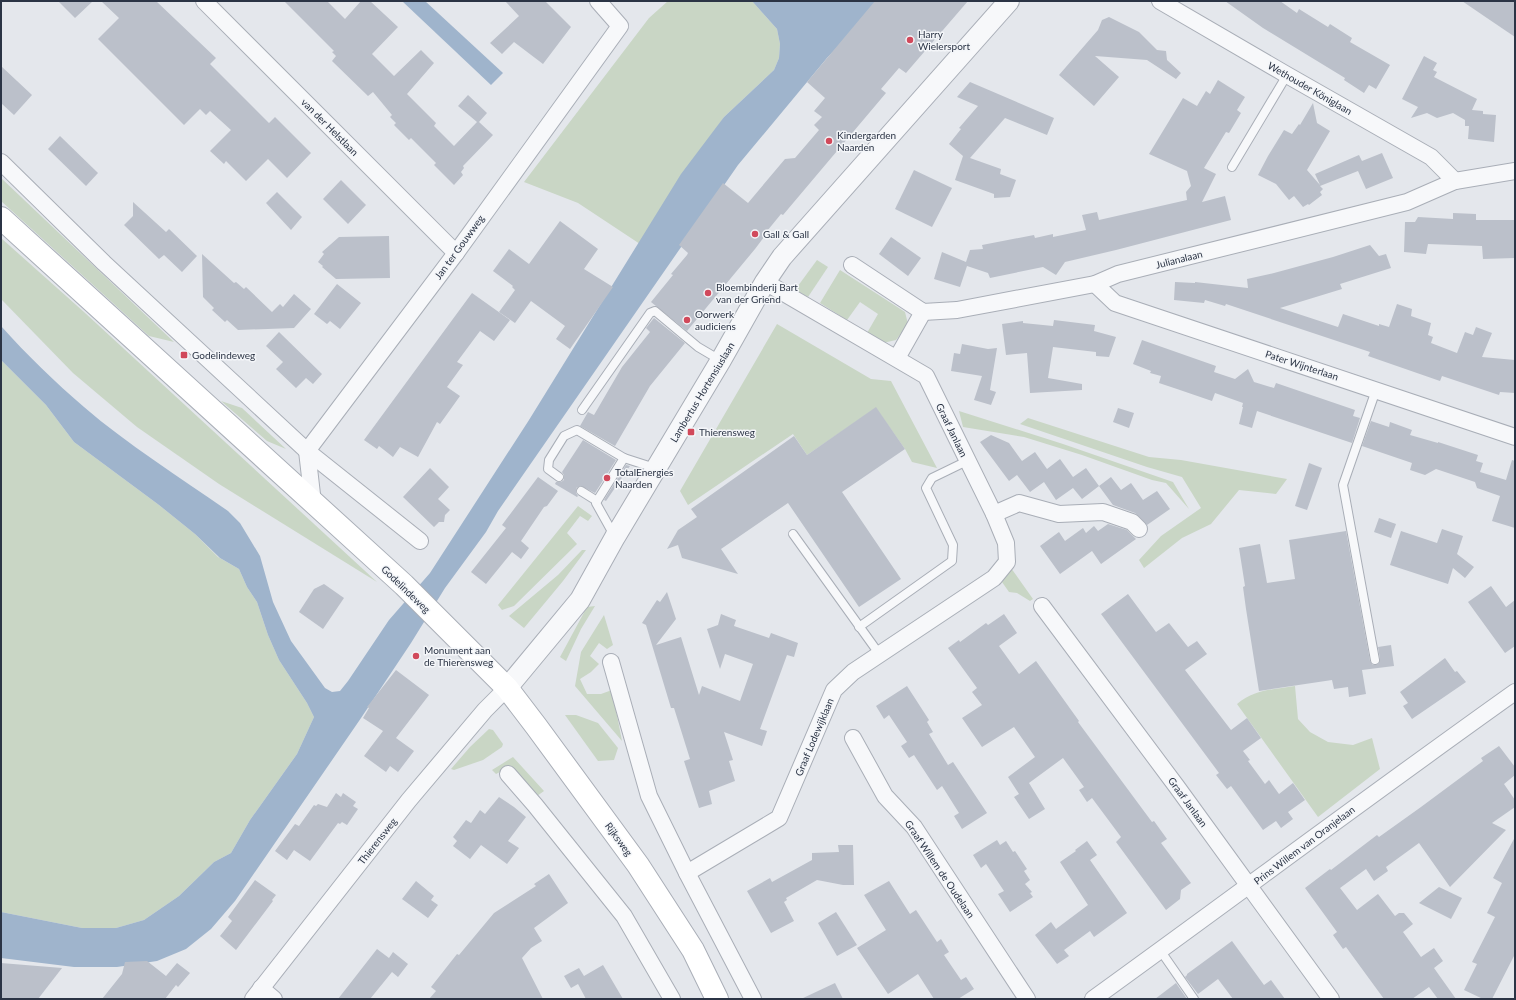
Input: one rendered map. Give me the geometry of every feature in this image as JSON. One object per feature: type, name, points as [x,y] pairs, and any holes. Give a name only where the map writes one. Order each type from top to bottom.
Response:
[{"type":"main road","name":"Godelindeweg","points":[[1,218],[404,585],[507,688]]},
{"type":"main road","name":"Rijksweg","points":[[507,688],[638,865],[693,950],[717,999]]},
{"type":"street","name":"van der Helstlaan","points":[[204,1],[456,253]]},
{"type":"street","name":"Jan ter Gouwweg","points":[[307,451],[456,253],[620,26],[598,1]]},
{"type":"street","name":"Lambertus Hortensiuslaan","points":[[507,688],[580,600],[615,537],[721,360],[765,282],[782,257],[1009,1]]},
{"type":"street","name":"Wethouder Königlaan","points":[[1160,1],[1431,157],[1455,181]]},
{"type":"street","points":[[1,162],[104,263],[307,451],[420,541]]},
{"type":"street","name":"Julianalaan","points":[[923,312],[957,310],[1095,284],[1118,274],[1407,202],[1455,181],[1515,171]]},
{"type":"street","points":[[852,265],[923,312],[897,358]]},
{"type":"street","name":"Graaf Janlaan","points":[[765,282],[926,376],[994,514],[1006,543],[1007,562]]},
{"type":"street","name":"Pater Wijnterlaan","points":[[1095,284],[1115,303],[1515,437]]},
{"type":"street","points":[[307,451],[313,503]]},
{"type":"street","points":[[994,514],[1019,504],[1059,514],[1103,512],[1132,522],[1139,529]]},
{"type":"street","name":"Graaf Lodewijklaan","points":[[687,873],[779,818],[834,690],[853,672],[994,578],[1007,562]]},
{"type":"street","name":"Graaf Janlaan","points":[[1042,606],[1332,999]]},
{"type":"street","points":[[611,662],[649,796],[687,873],[753,999]]},
{"type":"street","name":"Thierensweg","points":[[257,994],[409,800],[485,710],[507,688]]},
{"type":"street","name":"Prins Willem van Oranjelaan","points":[[1093,999],[1515,692]]},
{"type":"street","name":"Graaf Willem de Oudelaan","points":[[853,738],[886,796],[914,828],[1027,999]]},
{"type":"street","points":[[508,774],[535,805],[624,916],[672,999]]},
{"type":"street","points":[[257,994],[274,999]]},
{"type":"lane","points":[[1232,167],[1287,75]]},
{"type":"lane","points":[[582,410],[650,313],[655,311],[698,347],[721,360]]},
{"type":"lane","points":[[1375,660],[1343,485],[1376,390]]},
{"type":"lane","points":[[559,477],[548,469],[549,460],[564,436],[577,430],[624,458],[656,468]]},
{"type":"lane","points":[[615,537],[596,504],[624,458]]},
{"type":"lane","points":[[859,627],[952,561],[953,545],[926,488],[932,478],[967,461]]},
{"type":"lane","points":[[581,491],[597,501]]},
{"type":"lane","points":[[793,534],[880,655]]},
{"type":"lane","points":[[1160,950],[1194,999]]},
{"type":"green space","points":[[668,1],[752,1],[777,29],[780,44],[779,58],[774,70],[724,117],[640,244],[578,203],[524,182],[649,18]]},
{"type":"green space","points":[[1,178],[174,342],[149,336],[1,201]]},
{"type":"green space","points":[[1,238],[84,312],[377,582],[219,484],[137,427],[73,373],[1,299]]},
{"type":"green space","points":[[817,260],[828,267],[808,297],[795,290]]},
{"type":"green space","points":[[840,270],[905,312],[908,324],[896,340],[883,343],[867,333],[878,314],[860,302],[847,320],[820,303]]},
{"type":"green space","points":[[777,324],[871,379],[891,381],[937,468],[912,462],[905,449],[876,408],[807,455],[793,434],[688,505],[680,491]]},
{"type":"green space","points":[[1,360],[46,405],[74,442],[159,505],[195,534],[218,557],[239,569],[247,587],[257,602],[268,635],[279,660],[307,703],[314,717],[297,754],[250,820],[231,853],[214,862],[179,896],[144,920],[116,928],[82,928],[1,912]]},
{"type":"green space","points":[[221,401],[242,408],[286,449],[267,441]]},
{"type":"green space","points":[[959,411],[1063,444],[1173,482],[1189,509],[1166,483],[1152,480],[1082,455],[1024,437],[963,427]]},
{"type":"green space","points":[[1028,418],[1149,457],[1181,460],[1287,479],[1276,494],[1239,490],[1211,524],[1182,538],[1144,568],[1139,560],[1161,536],[1201,508],[1182,477],[1147,467],[1020,424]]},
{"type":"green space","points":[[578,506],[592,516],[588,521],[580,516],[567,533],[577,544],[514,606],[502,610],[498,605]]},
{"type":"green space","points":[[582,550],[586,550],[563,581],[524,628],[509,616],[558,575]]},
{"type":"green space","points":[[1011,568],[1033,599],[1030,601],[1017,593],[1009,592],[1002,582]]},
{"type":"green space","points":[[595,606],[581,629],[566,661],[560,657],[587,607]]},
{"type":"green space","points":[[604,615],[613,645],[607,649],[599,643],[590,656],[599,664],[591,672],[580,679],[587,694],[601,694],[612,690],[622,741],[575,686],[581,652]]},
{"type":"green space","points":[[1295,686],[1298,719],[1310,732],[1328,742],[1353,745],[1372,738],[1380,769],[1318,817],[1237,704],[1257,693],[1271,689]]},
{"type":"green space","points":[[565,715],[576,715],[598,723],[618,748],[614,760],[598,761]]},
{"type":"green space","points":[[489,729],[493,730],[503,744],[502,747],[483,760],[454,770],[451,769],[470,747]]},
{"type":"green space","points":[[513,757],[544,791],[537,796],[508,768],[496,774],[492,770]]},
{"type":"water","points":[[402,1],[425,1],[503,73],[491,85]]},
{"type":"water","points":[[752,1],[881,1],[827,58],[738,165],[498,511],[486,532],[445,588],[411,643],[359,721],[235,901],[211,929],[186,949],[157,961],[117,967],[74,967],[1,958],[1,912],[82,928],[116,928],[144,920],[179,896],[214,862],[231,853],[250,820],[297,754],[314,717],[307,703],[279,660],[268,635],[257,602],[247,587],[239,569],[220,558],[195,534],[159,505],[74,442],[46,405],[1,360],[1,326],[73,398],[137,448],[228,511],[240,523],[260,556],[273,602],[291,641],[325,688],[332,692],[340,691],[389,620],[430,573],[529,420],[681,174],[724,117],[774,70],[779,58],[780,44],[777,29]]},
{"type":"building","points":[[58,1],[93,1],[75,18]]},
{"type":"building","points":[[101,1],[156,1],[216,58],[210,64],[269,123],[275,117],[311,153],[287,178],[268,159],[246,181],[226,161],[224,164],[210,151],[231,130],[210,111],[206,115],[200,109],[184,125],[98,39],[119,18]]},
{"type":"building","points":[[284,1],[327,1],[345,19],[361,1],[370,1],[398,27],[372,54],[394,76],[421,50],[434,63],[407,94],[436,123],[434,126],[454,146],[477,122],[458,106],[468,95],[487,113],[479,122],[493,135],[463,166],[464,168],[461,172],[463,175],[454,185],[434,165],[436,163],[411,138],[409,140],[394,125],[396,123],[390,117],[392,115],[373,92],[368,96],[332,61],[336,56],[332,52],[334,51]]},
{"type":"building","points":[[505,1],[545,1],[571,27],[543,64],[514,42],[502,54],[490,43],[519,16]]},
{"type":"building","points":[[875,1],[968,1],[906,73],[899,68],[881,89],[886,93],[783,215],[781,214],[763,236],[764,237],[755,249],[687,331],[651,302],[673,275],[671,274],[688,253],[679,245],[723,183],[748,203],[785,159],[795,158],[819,130],[814,125],[822,117],[814,111],[825,98],[807,82]]},
{"type":"building","points":[[1225,1],[1280,1],[1297,13],[1299,9],[1328,27],[1330,24],[1352,38],[1350,42],[1390,65],[1376,89],[1369,85],[1364,93],[1344,80],[1345,78],[1263,28]]},
{"type":"building","points":[[1462,1],[1515,1],[1515,37],[1484,16]]},
{"type":"building","points":[[1109,17],[1139,32],[1157,50],[1166,51],[1167,60],[1181,73],[1176,79],[1147,60],[1095,56],[1119,77],[1094,106],[1059,75],[1098,30],[1102,20]]},
{"type":"building","points":[[1424,56],[1437,63],[1433,70],[1437,72],[1434,77],[1477,99],[1472,110],[1483,111],[1483,114],[1496,115],[1494,142],[1468,139],[1469,126],[1465,126],[1465,120],[1453,113],[1437,118],[1427,113],[1411,118],[1418,107],[1402,99]]},
{"type":"building","points":[[1,66],[32,95],[14,115],[1,103]]},
{"type":"building","points":[[1218,80],[1245,97],[1237,110],[1241,113],[1229,133],[1226,132],[1204,168],[1216,174],[1202,202],[1225,196],[1231,220],[1065,262],[1056,275],[1043,267],[990,278],[988,273],[967,266],[960,287],[934,279],[942,252],[966,262],[970,250],[983,249],[982,245],[1034,235],[1035,238],[1053,234],[1053,237],[1086,230],[1082,215],[1097,212],[1099,220],[1187,200],[1186,192],[1191,186],[1187,171],[1149,154],[1183,98],[1197,106],[1206,91],[1210,94]]},
{"type":"building","points":[[970,82],[1054,118],[1047,135],[1005,118],[970,158],[1001,169],[1000,174],[1016,180],[1010,197],[994,198],[994,194],[955,180],[963,156],[949,144],[961,129],[959,128],[978,106],[957,97]]},
{"type":"building","points":[[1313,103],[1317,123],[1330,131],[1307,170],[1320,185],[1315,174],[1359,155],[1362,161],[1382,153],[1393,178],[1366,189],[1358,171],[1320,186],[1323,189],[1320,192],[1322,195],[1309,205],[1308,204],[1303,207],[1294,196],[1289,200],[1276,184],[1258,175],[1284,130],[1292,134],[1299,124],[1300,125]]},
{"type":"building","points":[[60,136],[98,173],[86,186],[48,149]]},
{"type":"building","points":[[914,170],[952,188],[932,227],[895,209]]},
{"type":"building","points":[[341,180],[366,205],[348,224],[323,199]]},
{"type":"building","points":[[277,192],[302,217],[291,230],[266,203]]},
{"type":"building","points":[[133,202],[166,232],[169,229],[197,256],[182,272],[164,255],[159,259],[124,225],[133,216]]},
{"type":"building","points":[[1453,213],[1476,214],[1476,220],[1515,220],[1515,258],[1483,259],[1482,246],[1428,244],[1426,254],[1404,252],[1405,222],[1415,222],[1418,217],[1453,219]]},
{"type":"building","points":[[560,221],[598,249],[584,269],[613,287],[570,349],[556,339],[565,326],[531,301],[515,323],[499,312],[515,290],[512,287],[513,286],[493,271],[509,249],[529,264]]},
{"type":"building","points":[[389,236],[390,278],[336,279],[318,262],[324,254],[322,252],[339,237]]},
{"type":"building","points":[[891,237],[921,258],[908,276],[879,254]]},
{"type":"building","points":[[1370,245],[1379,256],[1386,254],[1391,268],[1340,284],[1342,289],[1280,308],[1338,327],[1343,314],[1379,326],[1379,324],[1389,327],[1397,304],[1412,309],[1411,316],[1431,323],[1428,335],[1433,337],[1431,343],[1457,353],[1465,332],[1473,335],[1476,327],[1492,333],[1482,357],[1515,360],[1515,393],[1500,392],[1499,395],[1442,376],[1440,381],[1368,356],[1370,352],[1226,304],[1225,306],[1205,300],[1204,303],[1174,300],[1175,282],[1195,282],[1248,288],[1247,279],[1333,257]]},
{"type":"building","points":[[202,254],[234,283],[236,282],[244,289],[246,287],[272,312],[280,304],[283,307],[294,294],[311,309],[294,328],[238,330],[227,320],[225,322],[212,310],[214,308],[203,297]]},
{"type":"building","points":[[337,284],[361,303],[340,329],[330,321],[327,324],[314,314]]},
{"type":"building","points":[[472,293],[510,320],[494,341],[480,331],[457,362],[463,365],[447,387],[460,396],[440,424],[437,422],[418,457],[400,447],[393,457],[379,446],[377,449],[364,440]]},
{"type":"building","points":[[654,318],[685,343],[650,386],[615,446],[580,426],[588,412],[594,415],[622,367],[650,332],[646,328]]},
{"type":"building","points":[[1054,320],[1095,325],[1094,331],[1116,337],[1109,357],[1096,356],[1096,352],[1053,347],[1048,378],[1082,384],[1082,390],[1030,393],[1027,353],[1006,355],[1002,324],[1023,321],[1023,323],[1053,326]]},
{"type":"building","points":[[279,332],[322,374],[313,384],[306,378],[296,388],[276,369],[283,362],[266,346]]},
{"type":"building","points":[[1142,340],[1216,366],[1214,372],[1235,379],[1248,369],[1254,382],[1274,388],[1276,383],[1355,410],[1353,416],[1360,418],[1352,443],[1257,411],[1252,428],[1239,424],[1243,403],[1215,393],[1212,401],[1159,383],[1161,376],[1150,373],[1151,371],[1133,364]]},
{"type":"building","points":[[962,344],[988,349],[997,348],[990,390],[996,392],[991,405],[974,400],[982,376],[951,371],[954,353],[960,354]]},
{"type":"building","points":[[876,407],[905,449],[842,492],[901,579],[859,607],[788,503],[721,549],[738,574],[682,558],[678,545],[667,549],[678,530],[697,517],[691,509],[794,436],[807,455]]},
{"type":"building","points":[[1118,408],[1134,413],[1129,428],[1113,422]]},
{"type":"building","points":[[1371,421],[1389,427],[1390,422],[1412,430],[1410,435],[1478,455],[1476,461],[1483,463],[1480,472],[1506,480],[1512,460],[1515,461],[1515,528],[1492,521],[1500,496],[1477,488],[1475,482],[1436,469],[1425,475],[1410,470],[1412,463],[1362,446]]},
{"type":"building","points":[[991,435],[1009,443],[1022,461],[1035,452],[1047,469],[1060,459],[1073,477],[1086,468],[1099,486],[1082,499],[1073,488],[1056,500],[1044,482],[1030,492],[1017,475],[1009,481],[980,442]]},
{"type":"building","points":[[583,440],[616,460],[595,493],[581,486],[576,488],[577,497],[555,484],[556,482],[561,482],[564,480],[564,475],[562,472]]},
{"type":"building","points":[[1309,463],[1322,468],[1307,510],[1295,506]]},
{"type":"building","points":[[626,465],[630,466],[606,501],[604,500]]},
{"type":"building","points":[[430,468],[449,487],[438,499],[450,510],[445,515],[444,522],[439,522],[434,527],[403,497]]},
{"type":"building","points":[[538,477],[558,491],[547,506],[544,507],[521,541],[529,548],[521,559],[512,552],[486,584],[471,572],[506,528],[502,525]]},
{"type":"building","points":[[1111,477],[1121,490],[1131,483],[1143,500],[1157,491],[1170,509],[1147,525],[1135,513],[1113,505],[1099,486]]},
{"type":"building","points":[[1379,518],[1396,524],[1391,538],[1374,532]]},
{"type":"building","points":[[1108,524],[1127,530],[1136,539],[1101,564],[1092,551],[1060,574],[1040,546],[1059,532],[1065,541],[1083,528],[1086,533],[1094,526],[1098,531]]},
{"type":"building","points":[[1442,529],[1463,536],[1457,554],[1474,567],[1465,578],[1453,568],[1448,584],[1390,565],[1401,531],[1437,543]]},
{"type":"building","points":[[1346,531],[1370,661],[1373,665],[1378,664],[1380,659],[1378,647],[1391,645],[1394,666],[1362,670],[1366,694],[1349,697],[1348,687],[1334,689],[1332,680],[1259,691],[1246,609],[1243,587],[1245,586],[1239,548],[1260,544],[1267,583],[1295,579],[1289,540]]},
{"type":"building","points":[[324,584],[344,598],[323,629],[299,612],[314,589]]},
{"type":"building","points":[[1491,586],[1506,607],[1515,600],[1515,646],[1505,653],[1468,602]]},
{"type":"building","points":[[667,592],[676,619],[656,645],[681,637],[699,695],[702,686],[740,701],[753,664],[725,654],[720,669],[707,629],[718,625],[721,614],[736,620],[734,626],[769,638],[771,633],[798,643],[794,657],[787,655],[760,729],[767,731],[762,746],[724,732],[733,760],[729,761],[735,781],[709,791],[712,804],[699,808],[684,761],[690,759],[674,708],[671,708],[646,625],[642,623],[657,600],[660,602]]},
{"type":"building","points":[[1128,594],[1156,632],[1169,623],[1188,647],[1197,641],[1207,654],[1185,670],[1231,730],[1247,718],[1261,738],[1243,751],[1250,760],[1248,761],[1265,784],[1269,780],[1279,794],[1293,783],[1305,800],[1288,812],[1293,819],[1281,828],[1276,821],[1263,830],[1231,786],[1227,789],[1216,775],[1219,773],[1101,614]]},
{"type":"building","points":[[1004,614],[1017,633],[999,646],[1019,674],[1036,661],[1079,721],[1078,722],[1152,822],[1154,821],[1167,839],[1161,843],[1191,883],[1181,890],[1180,899],[1166,910],[1116,842],[1121,837],[1092,798],[1087,802],[1079,790],[1084,787],[1063,758],[1029,783],[1045,809],[1029,819],[1014,797],[1019,794],[1008,777],[1035,757],[1014,727],[982,747],[962,718],[982,705],[972,692],[977,688],[948,648],[959,640],[960,642],[986,623],[988,625]]},
{"type":"building","points":[[1445,658],[1455,672],[1457,671],[1466,682],[1412,719],[1403,706],[1408,703],[1400,692]]},
{"type":"building","points":[[396,670],[429,695],[396,738],[414,751],[398,772],[390,766],[386,772],[364,756],[383,731],[363,718],[369,708],[367,707]]},
{"type":"building","points":[[907,686],[929,720],[927,722],[933,732],[929,734],[948,765],[953,762],[987,813],[962,829],[954,816],[959,813],[942,786],[937,790],[914,755],[909,758],[901,746],[907,742],[889,715],[884,719],[876,706]]},
{"type":"building","points":[[1499,746],[1515,767],[1515,775],[1504,784],[1515,800],[1515,807],[1492,823],[1506,830],[1450,887],[1419,843],[1386,867],[1388,871],[1374,881],[1366,869],[1340,888],[1357,910],[1378,894],[1395,916],[1399,913],[1404,913],[1413,924],[1403,932],[1421,957],[1434,948],[1443,961],[1434,968],[1456,999],[1438,999],[1429,987],[1412,999],[1384,999],[1346,947],[1343,949],[1333,935],[1337,932],[1305,888],[1377,835],[1379,837],[1421,807],[1483,761],[1481,758]]},
{"type":"building","points":[[336,793],[341,797],[343,793],[356,802],[353,806],[358,809],[347,825],[342,822],[340,824],[338,823],[310,861],[294,850],[287,860],[275,851],[295,824],[299,826],[314,805],[316,806],[318,804],[327,807]]},
{"type":"building","points":[[499,797],[526,817],[508,841],[519,848],[507,864],[481,845],[470,859],[453,846],[457,841],[453,837],[466,820],[471,823],[480,810],[485,814]]},
{"type":"building","points":[[1515,837],[1515,954],[1492,999],[1483,999],[1464,990],[1477,964],[1472,962],[1495,917],[1487,913],[1502,883],[1493,878]]},
{"type":"building","points":[[997,840],[1000,845],[1006,841],[1013,852],[1015,851],[1027,869],[1024,871],[1030,880],[1025,884],[1032,892],[1030,893],[1033,897],[1010,912],[998,894],[1004,891],[986,864],[981,868],[973,855]]},
{"type":"building","points":[[1087,841],[1097,855],[1090,860],[1127,913],[1094,937],[1090,931],[1064,950],[1069,956],[1057,964],[1035,935],[1051,922],[1056,929],[1088,905],[1060,862]]},
{"type":"building","points":[[838,845],[853,845],[854,885],[843,885],[817,880],[786,898],[787,900],[784,902],[794,921],[771,933],[747,891],[770,878],[772,882],[812,860],[812,853],[839,852]]},
{"type":"building","points":[[549,874],[568,903],[534,928],[542,941],[531,948],[522,958],[543,999],[429,999],[436,991],[431,987],[457,954],[459,955],[494,913],[536,886],[534,884]]},
{"type":"building","points":[[255,880],[276,895],[236,950],[220,936],[232,921],[228,917]]},
{"type":"building","points":[[416,881],[434,896],[431,900],[438,905],[428,918],[402,899]]},
{"type":"building","points":[[889,881],[910,914],[916,910],[937,942],[941,939],[949,952],[944,955],[961,980],[966,977],[974,989],[958,999],[934,999],[918,974],[888,994],[857,948],[886,930],[864,895]]},
{"type":"building","points":[[1439,887],[1462,898],[1451,919],[1419,903]]},
{"type":"building","points":[[836,912],[857,945],[837,956],[818,923]]},
{"type":"building","points":[[1232,941],[1264,985],[1271,980],[1285,999],[1233,999],[1218,979],[1198,994],[1185,977]]},
{"type":"building","points":[[377,949],[389,958],[393,952],[408,964],[398,977],[392,972],[370,999],[338,999]]},
{"type":"building","points":[[147,961],[166,976],[177,963],[190,973],[178,987],[176,985],[165,999],[102,999],[122,974],[125,962]]},
{"type":"building","points":[[1,963],[62,968],[38,999],[1,999]]},
{"type":"building","points":[[603,965],[623,999],[586,999],[578,984],[571,988],[564,976],[579,968],[584,976]]},
{"type":"building","points":[[835,983],[843,999],[801,999]]},
{"type":"building","points":[[1176,983],[1187,999],[1155,999]]},
{"type":"place","name":"Harry Wielersport","points":[[910,40]]},
{"type":"place","name":"Kindergarden Naarden","points":[[829,141]]},
{"type":"place","name":"Gall & Gall","points":[[755,234]]},
{"type":"place","name":"Bloembinderij Bart van der Griend","points":[[708,293]]},
{"type":"place","name":"Oorwerk audiciens","points":[[687,320]]},
{"type":"place","name":"Godelindeweg","points":[[184,355]]},
{"type":"place","name":"Thierensweg","points":[[691,432]]},
{"type":"place","name":"TotalEnergies Naarden","points":[[607,478]]},
{"type":"place","name":"Monument aan de Thierensweg","points":[[416,656]]}]
